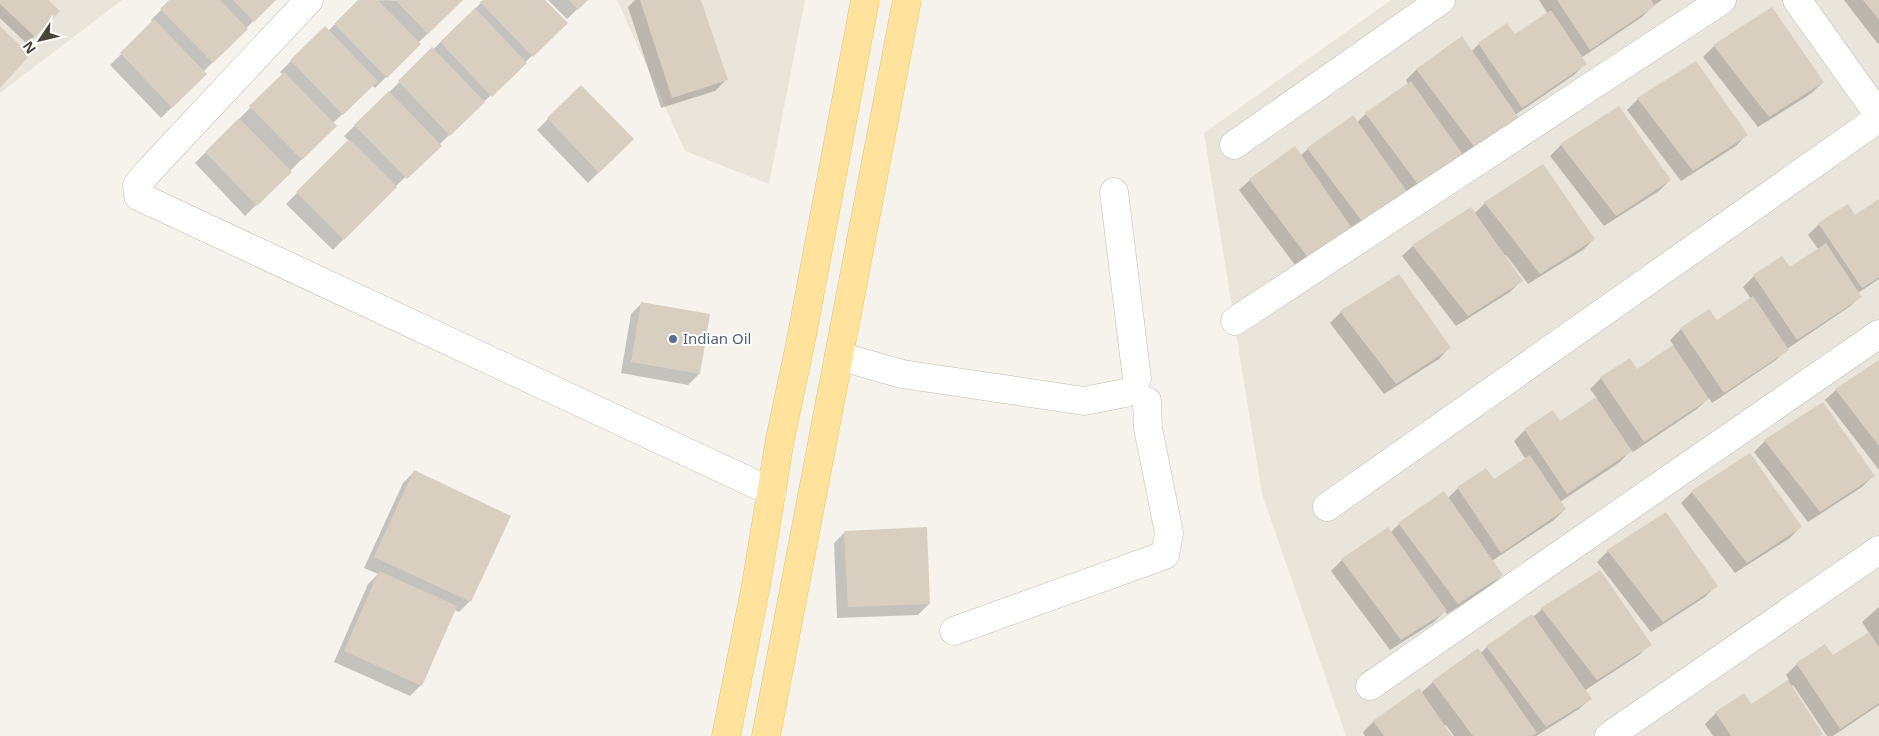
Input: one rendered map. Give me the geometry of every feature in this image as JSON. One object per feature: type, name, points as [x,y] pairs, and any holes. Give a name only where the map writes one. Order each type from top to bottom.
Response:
[{"type":"main road","points":[[726,736],[865,0]]},
{"type":"main road","points":[[766,736],[907,0]]},
{"type":"street","points":[[309,0],[147,173],[138,185],[138,196],[772,492]]},
{"type":"street","points":[[1234,145],[1441,0]]},
{"type":"street","points":[[1235,321],[1722,0]]},
{"type":"street","points":[[1327,507],[1879,117],[1797,0]]},
{"type":"street","points":[[954,631],[1165,555],[1169,533],[1148,428],[1136,391],[1114,192]]},
{"type":"street","points":[[1370,686],[1879,334]]},
{"type":"street","points":[[839,356],[902,374],[1084,401],[1136,391]]},
{"type":"street","points":[[1609,736],[1879,550]]},
{"type":"shaded area","points":[[0,0],[122,0],[0,93]]},
{"type":"shaded area","points":[[617,0],[805,0],[769,184],[685,151]]},
{"type":"shaded area","points":[[1391,0],[1879,0],[1879,736],[1346,736],[1262,494],[1204,133]]},
{"type":"building","points":[[0,0],[48,0],[60,11],[35,37],[0,4]]},
{"type":"building","points":[[169,0],[220,0],[248,29],[213,63],[160,9]]},
{"type":"building","points":[[233,0],[276,0],[254,22]]},
{"type":"building","points":[[358,0],[378,0],[421,44],[387,78],[334,24]]},
{"type":"building","points":[[395,0],[463,0],[428,34]]},
{"type":"building","points":[[483,0],[545,0],[568,23],[533,57],[480,2]]},
{"type":"building","points":[[569,0],[588,0],[578,10]]},
{"type":"building","points":[[640,0],[701,0],[728,80],[672,98]]},
{"type":"building","points":[[1557,0],[1651,0],[1655,6],[1590,50]]},
{"type":"building","points":[[1863,0],[1879,0],[1879,20]]},
{"type":"building","points":[[1772,7],[1824,82],[1769,117],[1713,45]]},
{"type":"building","points":[[475,8],[527,63],[492,97],[440,42]]},
{"type":"building","points":[[1551,10],[1587,64],[1522,108],[1478,43],[1507,23],[1515,34]]},
{"type":"building","points":[[154,19],[207,74],[172,108],[120,53]]},
{"type":"building","points":[[0,26],[30,55],[0,88]]},
{"type":"building","points":[[325,26],[378,81],[343,115],[290,60]]},
{"type":"building","points":[[1462,36],[1521,121],[1476,149],[1416,69]]},
{"type":"building","points":[[432,47],[485,102],[450,136],[398,81]]},
{"type":"building","points":[[1696,61],[1748,135],[1693,171],[1637,98]]},
{"type":"building","points":[[284,72],[337,126],[302,160],[249,106]]},
{"type":"building","points":[[1411,81],[1470,165],[1425,194],[1365,113]]},
{"type":"building","points":[[581,85],[634,139],[599,173],[547,118]]},
{"type":"building","points":[[389,91],[442,146],[407,179],[354,125]]},
{"type":"building","points":[[1619,106],[1671,180],[1616,216],[1560,144]]},
{"type":"building","points":[[1353,115],[1413,200],[1367,228],[1307,148]]},
{"type":"building","points":[[239,118],[292,172],[257,206],[205,152]]},
{"type":"building","points":[[349,139],[397,187],[344,240],[296,192]]},
{"type":"building","points":[[1295,146],[1354,231],[1309,259],[1249,179]]},
{"type":"building","points":[[1543,164],[1595,239],[1540,274],[1484,202]]},
{"type":"building","points":[[1879,199],[1879,277],[1862,288],[1818,223],[1848,204],[1855,215]]},
{"type":"building","points":[[1471,207],[1523,281],[1468,316],[1412,245]]},
{"type":"building","points":[[1826,243],[1862,297],[1797,340],[1753,275],[1782,256],[1790,267]]},
{"type":"building","points":[[1399,274],[1451,348],[1396,384],[1340,311]]},
{"type":"building","points":[[1753,296],[1789,350],[1724,393],[1680,328],[1709,309],[1717,320]]},
{"type":"building","points":[[641,302],[710,314],[700,374],[631,362]]},
{"type":"building","points":[[1673,345],[1709,399],[1644,442],[1600,377],[1630,358],[1637,369]]},
{"type":"building","points":[[1879,360],[1879,446],[1835,389]]},
{"type":"building","points":[[1596,397],[1632,451],[1567,494],[1524,429],[1553,410],[1560,421]]},
{"type":"building","points":[[1823,402],[1875,476],[1820,512],[1764,440]]},
{"type":"building","points":[[1750,453],[1802,527],[1747,563],[1691,491]]},
{"type":"building","points":[[1530,455],[1566,509],[1501,553],[1457,487],[1486,468],[1494,479]]},
{"type":"building","points":[[414,470],[511,516],[471,602],[374,557]]},
{"type":"building","points":[[1444,491],[1503,575],[1458,604],[1398,523]]},
{"type":"building","points":[[1666,512],[1718,586],[1663,622],[1607,550]]},
{"type":"building","points":[[927,527],[930,604],[848,607],[844,531]]},
{"type":"building","points":[[1388,527],[1447,611],[1401,640],[1341,559]]},
{"type":"building","points":[[1600,570],[1652,645],[1597,680],[1541,608]]},
{"type":"building","points":[[379,571],[457,606],[422,686],[344,651]]},
{"type":"building","points":[[1532,614],[1592,699],[1546,727],[1486,646]]},
{"type":"building","points":[[1869,632],[1879,647],[1879,703],[1840,729],[1796,663],[1825,644],[1833,655]]},
{"type":"building","points":[[1478,648],[1537,733],[1532,736],[1473,736],[1432,681]]},
{"type":"building","points":[[1788,680],[1823,734],[1820,736],[1731,736],[1715,712],[1744,693],[1751,704]]},
{"type":"building","points":[[1419,688],[1452,736],[1384,736],[1373,721]]},
{"type":"place","name":"Indian Oil","points":[[673,339]]}]
